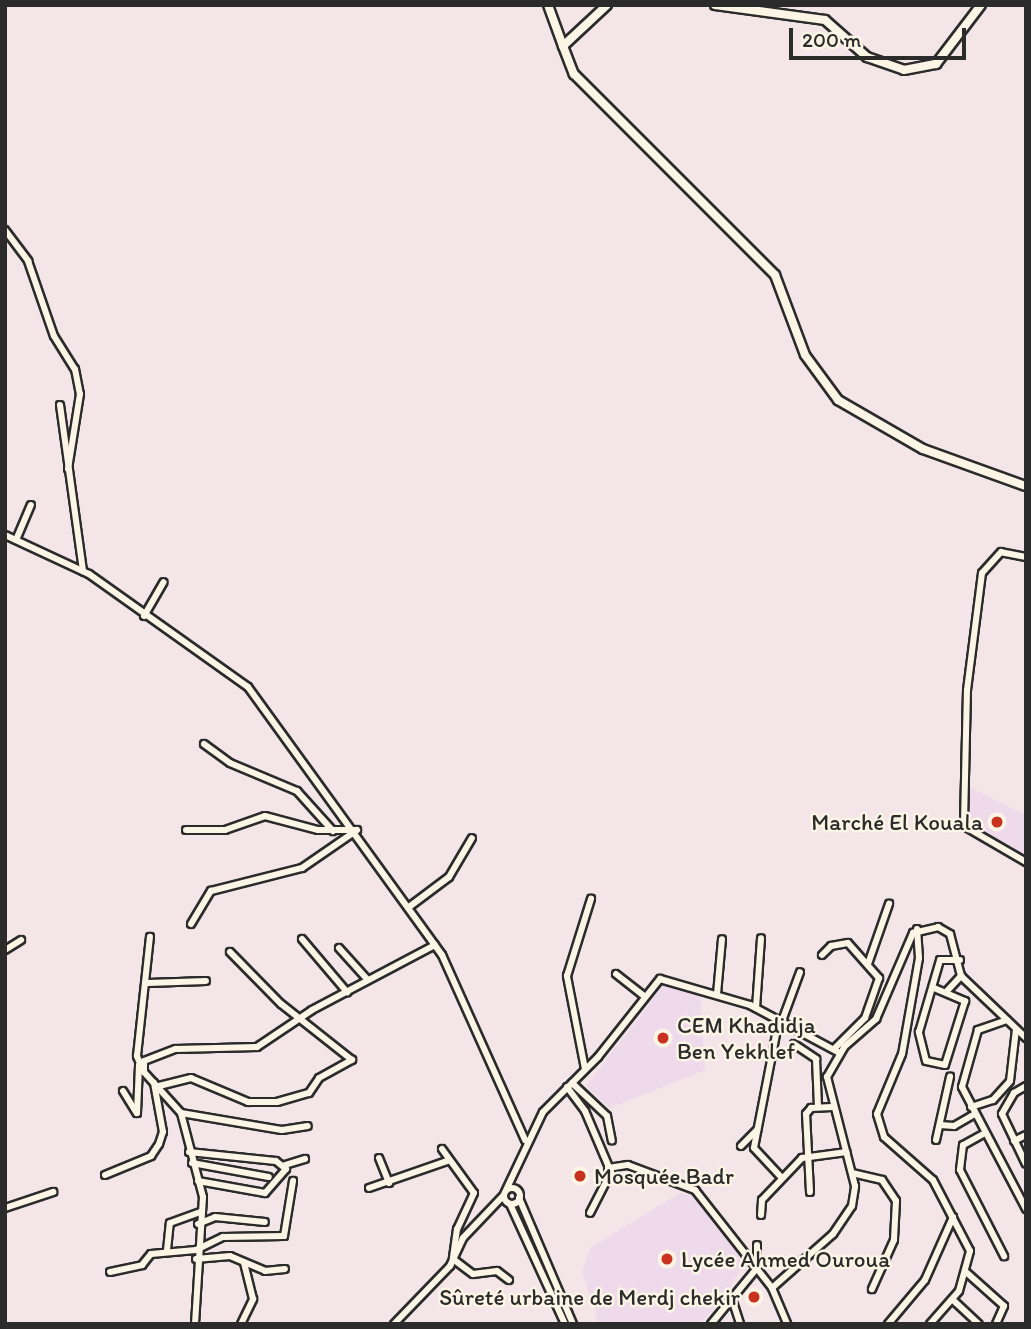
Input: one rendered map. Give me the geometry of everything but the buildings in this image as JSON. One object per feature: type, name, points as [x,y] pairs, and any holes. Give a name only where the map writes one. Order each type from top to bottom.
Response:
[{"type":"main road","points":[[548,5],[574,74],[775,275],[805,355],[838,400],[923,449],[1026,486]]},
{"type":"main road","points":[[563,46],[607,5]]},
{"type":"main road","points":[[715,5],[768,15],[825,20],[867,57],[904,70],[936,64],[981,5]]},
{"type":"street","points":[[757,5],[768,15]]},
{"type":"street","points":[[5,230],[28,261],[54,336],[75,369],[79,394],[68,469]]},
{"type":"street","points":[[60,405],[83,571]]},
{"type":"street","points":[[16,540],[31,505]]},
{"type":"street","points":[[5,535],[83,571],[144,616],[234,672],[357,830],[435,945],[525,1140]]},
{"type":"street","points":[[1026,557],[995,555],[982,573],[967,690],[964,826],[1026,862]]},
{"type":"street","points":[[144,616],[164,582]]},
{"type":"street","points":[[204,744],[230,763],[297,791],[335,832]]},
{"type":"street","points":[[186,830],[225,830],[265,816],[335,832],[357,830]]},
{"type":"street","points":[[191,924],[211,891],[302,868],[357,830]]},
{"type":"street","points":[[409,907],[449,877],[472,838]]},
{"type":"street","points":[[586,1069],[568,976],[590,899]]},
{"type":"street","points":[[868,964],[889,904]]},
{"type":"street","points":[[917,929],[938,927],[950,934],[960,960],[961,976],[1026,1038]]},
{"type":"street","points":[[837,1051],[876,1019],[917,929]]},
{"type":"street","points":[[917,929],[919,958],[902,1055],[877,1114],[884,1137],[933,1180],[970,1251],[966,1272],[953,1300],[930,1324]]},
{"type":"street","points":[[123,1091],[137,1113],[148,983],[149,937]]},
{"type":"street","points":[[756,1008],[761,938]]},
{"type":"street","points":[[302,939],[347,992]]},
{"type":"street","points":[[717,994],[722,939]]},
{"type":"street","points":[[5,950],[21,940]]},
{"type":"street","points":[[772,1288],[846,1218],[852,1173],[832,1107],[827,1077],[837,1051],[878,996],[879,978],[848,943],[831,946],[822,955]]},
{"type":"street","points":[[140,1066],[177,1049],[257,1047],[299,1018],[367,979],[394,972],[435,945]]},
{"type":"street","points":[[339,947],[367,979]]},
{"type":"street","points":[[156,1084],[200,1079],[261,1104],[309,1093],[319,1078],[352,1060],[299,1018],[230,952]]},
{"type":"street","points":[[934,988],[960,994],[965,1005],[953,1054],[940,1065],[926,1061],[919,1032],[940,960],[960,960]]},
{"type":"street","points":[[782,1178],[755,1151],[780,1020],[800,972]]},
{"type":"street","points":[[616,974],[645,997]]},
{"type":"street","points":[[394,1324],[453,1259],[505,1192],[525,1140],[645,997],[669,976],[756,1008],[837,1051]]},
{"type":"street","points":[[947,991],[961,976]]},
{"type":"street","points":[[148,983],[206,981]]},
{"type":"street","points":[[1007,1020],[975,1035],[962,1079],[973,1111],[1026,1209]]},
{"type":"street","points":[[940,1125],[954,1126],[992,1100],[1010,1081],[1016,1029]]},
{"type":"street","points":[[794,1044],[816,1059],[818,1107]]},
{"type":"street","points":[[140,1066],[181,1113],[198,1181],[201,1212],[196,1259],[201,1295],[195,1324]]},
{"type":"street","points":[[936,1140],[950,1077]]},
{"type":"street","points":[[105,1175],[151,1156],[159,1144],[163,1132],[156,1084]]},
{"type":"street","points":[[569,1085],[607,1116],[612,1141]]},
{"type":"street","points":[[569,1085],[585,1111],[611,1177],[590,1213]]},
{"type":"street","points":[[1026,1086],[1014,1093],[1002,1114],[1026,1164]]},
{"type":"street","points":[[810,1192],[806,1114],[818,1107],[832,1107]]},
{"type":"street","points":[[181,1113],[282,1130],[308,1126]]},
{"type":"street","points":[[741,1146],[757,1130]]},
{"type":"street","points":[[985,1133],[963,1145],[960,1170],[1004,1256]]},
{"type":"street","points":[[1014,1141],[1026,1135]]},
{"type":"street","points":[[442,1149],[447,1161],[474,1193],[457,1229],[453,1259]]},
{"type":"street","points":[[190,1152],[285,1165],[305,1159]]},
{"type":"street","points":[[761,1215],[760,1203],[807,1154],[847,1152]]},
{"type":"street","points":[[379,1158],[389,1183]]},
{"type":"street","points":[[369,1188],[447,1161]]},
{"type":"street","points":[[192,1163],[269,1177]]},
{"type":"street","points":[[198,1181],[269,1193],[285,1165]]},
{"type":"street","points":[[608,1168],[628,1165],[695,1190],[772,1288],[788,1324]]},
{"type":"street","points":[[516,1168],[519,1198],[573,1324]]},
{"type":"street","points":[[852,1173],[882,1180],[896,1201],[894,1240],[872,1289]]},
{"type":"street","points":[[110,1272],[167,1250],[196,1250],[223,1237],[284,1236],[293,1181]]},
{"type":"street","points":[[505,1192],[517,1190]]},
{"type":"street","points":[[5,1208],[53,1192]]},
{"type":"street","points":[[505,1192],[565,1324]]},
{"type":"street","points":[[489,1210],[519,1198]]},
{"type":"street","points":[[167,1250],[170,1223],[201,1212]]},
{"type":"street","points":[[198,1224],[215,1217],[264,1222]]},
{"type":"street","points":[[888,1324],[925,1280],[953,1217]]},
{"type":"street","points":[[711,1324],[733,1302],[757,1268],[757,1245]]},
{"type":"street","points":[[196,1259],[225,1256],[244,1263],[285,1269]]},
{"type":"street","points":[[453,1259],[473,1275],[497,1271],[509,1280]]},
{"type":"street","points":[[242,1324],[253,1299],[244,1263]]},
{"type":"street","points":[[966,1272],[1004,1306],[996,1324]]},
{"type":"street","points":[[953,1300],[979,1324]]},
{"type":"street","points":[[733,1302],[740,1324]]},
{"type":"shaded area","name":"Marché El Kouala","points":[[970,787],[1026,816],[1026,857],[967,827]]},
{"type":"shaded area","name":"CEM Khadidja Ben Yekhlef","points":[[666,982],[700,997],[705,1070],[610,1108],[586,1086]]},
{"type":"shaded area","name":"Lycée Ahmed Ouroua","points":[[680,1193],[695,1197],[746,1261],[720,1303],[699,1324],[599,1324],[582,1272],[591,1247]]},
{"type":"place","name":"Marché El Kouala","points":[[997,822]]},
{"type":"place","name":"CEM Khadidja Ben Yekhlef","points":[[663,1038]]},
{"type":"place","name":"Mosquée Badr","points":[[580,1176]]},
{"type":"place","name":"Lycée Ahmed Ouroua","points":[[667,1259]]},
{"type":"place","name":"Sûreté urbaine de Merdj chekir","points":[[754,1297]]}]
